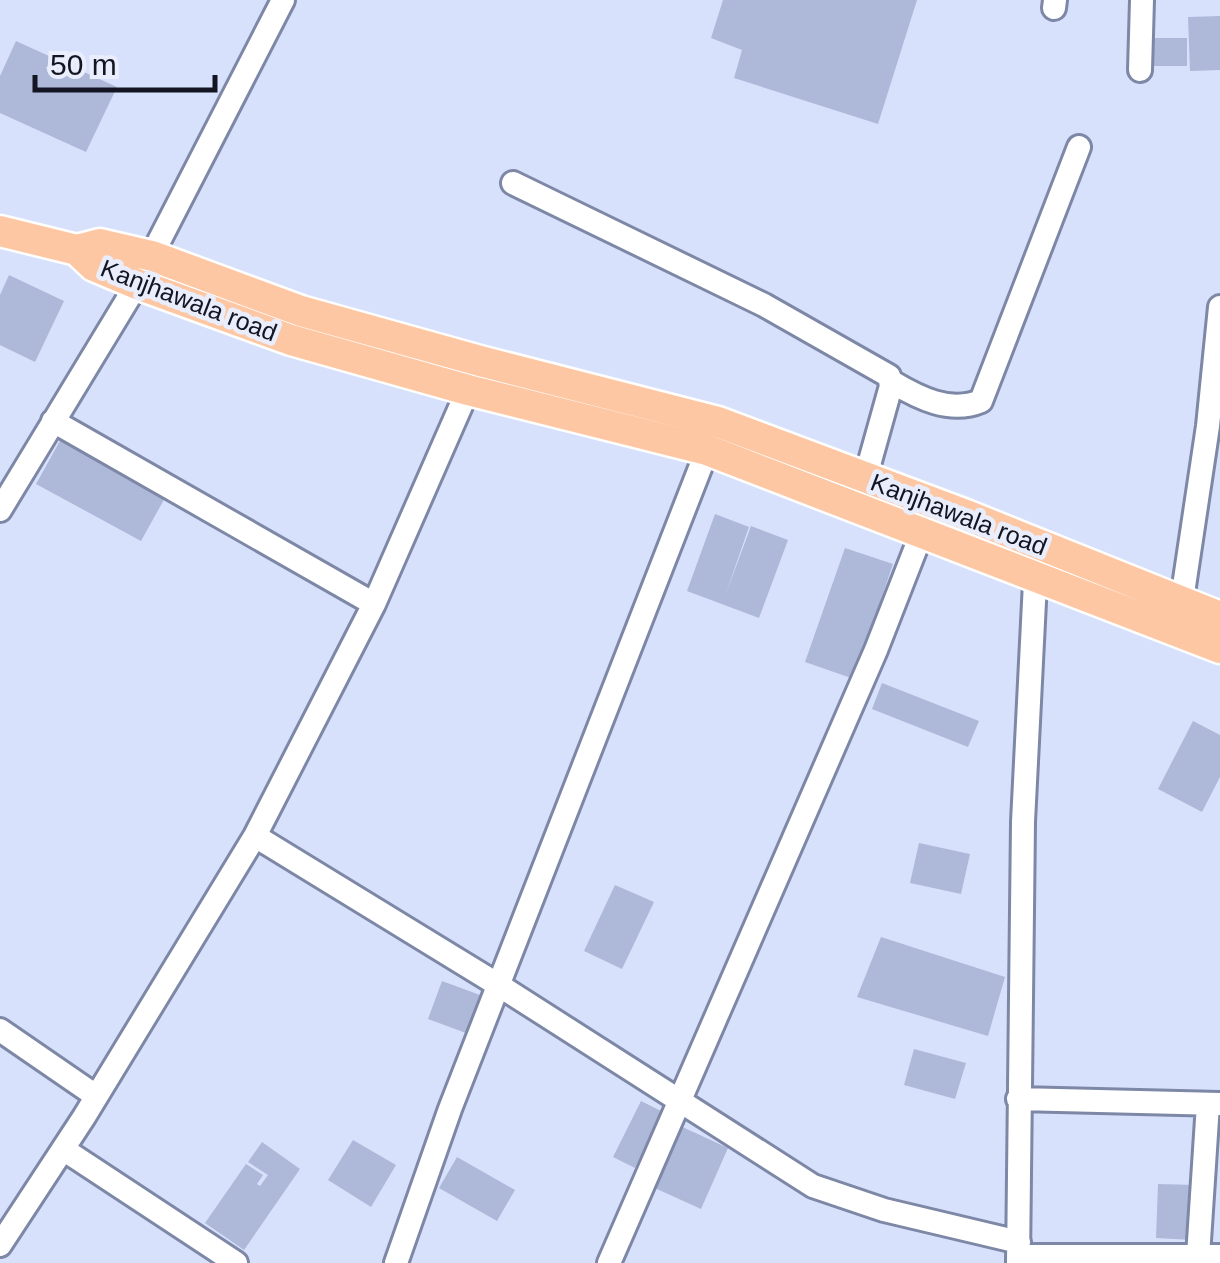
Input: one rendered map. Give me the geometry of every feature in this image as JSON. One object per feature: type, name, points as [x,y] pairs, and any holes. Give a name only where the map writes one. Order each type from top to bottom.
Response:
[{"type":"main road","points":[[0,231],[77,250]]},
{"type":"main road","name":"Kanjhawala road","points":[[77,250],[100,244],[152,256],[301,311],[866,479],[927,519],[1034,575],[1180,617],[1220,618]]},
{"type":"main road","name":"Kanjhawala road","points":[[77,250],[94,266],[291,340],[468,390],[713,436],[927,519],[1039,544],[1180,617],[1220,648]]},
{"type":"street","points":[[0,510],[137,284],[283,0]]},
{"type":"street","points":[[1140,70],[1142,0]]},
{"type":"street","points":[[513,183],[764,306],[916,396],[952,407],[967,407],[981,401],[1079,146]]},
{"type":"street","points":[[1180,617],[1214,427],[1220,307]]},
{"type":"street","points":[[0,1245],[63,1150],[255,836],[374,604],[480,362]]},
{"type":"street","points":[[866,479],[892,382]]},
{"type":"street","points":[[52,421],[374,604]]},
{"type":"street","points":[[396,1263],[450,1110],[713,436]]},
{"type":"street","points":[[609,1263],[876,650],[927,519]]},
{"type":"street","points":[[1018,1254],[1023,822],[1034,575],[1039,544]]},
{"type":"street","points":[[255,836],[500,986],[812,1186],[1018,1254],[1209,1256],[1214,1104],[1018,1100]]},
{"type":"street","points":[[0,1030],[96,1096]]},
{"type":"street","points":[[63,1150],[236,1263]]},
{"type":"building","points":[[723,0],[917,0],[878,124],[734,78],[742,50],[711,38]]},
{"type":"building","points":[[1220,16],[1220,70],[1190,71],[1188,17]]},
{"type":"building","points":[[1148,38],[1187,38],[1187,66],[1148,66]]},
{"type":"building","points":[[16,41],[117,87],[86,152],[0,113],[0,76]]},
{"type":"building","points":[[9,275],[64,301],[35,362],[0,345],[0,295]]},
{"type":"building","points":[[61,439],[166,496],[141,541],[36,484]]},
{"type":"building","points":[[715,514],[749,527],[725,596],[751,526],[788,540],[759,618],[687,591]]},
{"type":"building","points":[[845,548],[893,564],[854,679],[805,662]]},
{"type":"building","points":[[882,683],[979,721],[968,747],[872,709]]},
{"type":"building","points":[[1193,721],[1220,735],[1220,777],[1202,812],[1158,789]]},
{"type":"building","points":[[919,843],[970,854],[961,894],[910,883]]},
{"type":"building","points":[[615,885],[654,902],[622,969],[584,951]]},
{"type":"building","points":[[881,937],[1005,977],[988,1036],[857,997]]},
{"type":"building","points":[[442,981],[480,995],[466,1033],[428,1019]]},
{"type":"building","points":[[914,1049],[966,1063],[955,1099],[904,1085]]},
{"type":"building","points":[[641,1101],[663,1112],[635,1168],[613,1157]]},
{"type":"building","points":[[676,1124],[728,1148],[701,1209],[648,1185]]},
{"type":"building","points":[[353,1140],[396,1165],[371,1207],[328,1180]]},
{"type":"building","points":[[262,1142],[300,1169],[244,1250],[205,1223],[246,1164],[263,1175],[257,1184],[260,1186],[268,1175],[248,1162]]},
{"type":"building","points":[[457,1157],[515,1190],[497,1221],[439,1188]]},
{"type":"building","points":[[1158,1184],[1196,1185],[1193,1240],[1156,1238]]}]
